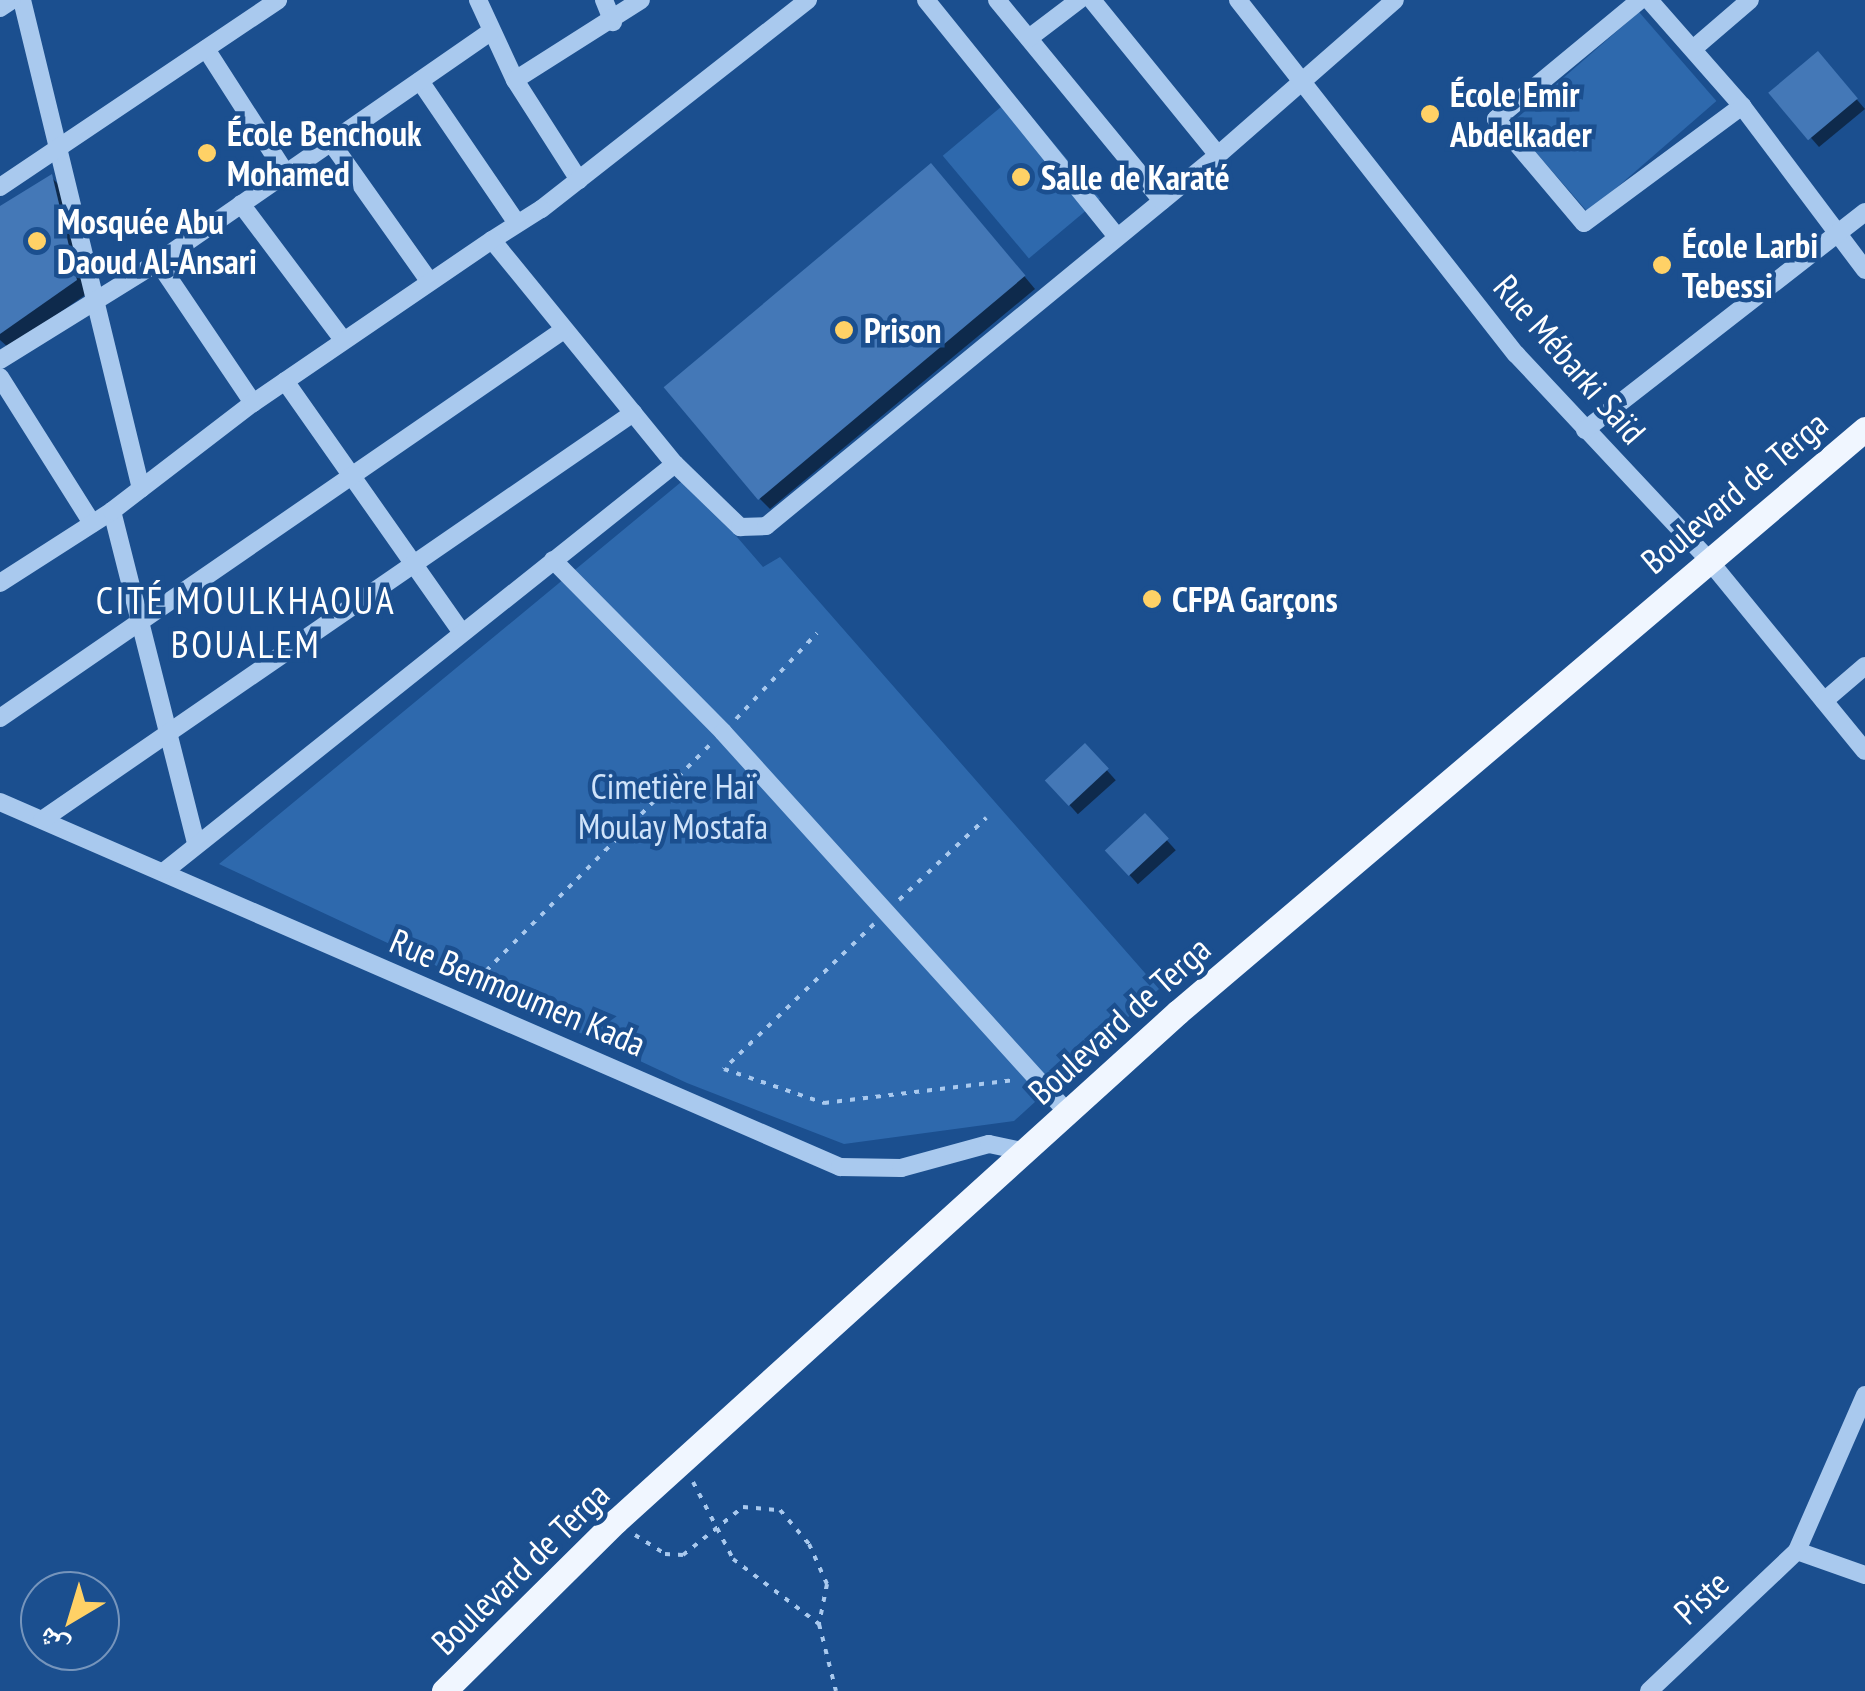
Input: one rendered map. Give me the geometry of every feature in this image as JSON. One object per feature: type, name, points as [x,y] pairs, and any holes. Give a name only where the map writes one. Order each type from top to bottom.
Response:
[{"type":"main road","name":"Boulevard de Terga","points":[[444,1691],[616,1520],[1022,1151],[1708,558],[1865,429]]},
{"type":"street","points":[[0,8],[12,0]]},
{"type":"street","points":[[22,0],[62,148],[93,305],[141,489]]},
{"type":"street","points":[[0,187],[278,0]]},
{"type":"street","points":[[478,0],[515,80],[579,180]]},
{"type":"street","points":[[604,0],[613,22]]},
{"type":"street","points":[[515,80],[613,22],[642,0]]},
{"type":"street","points":[[926,0],[1118,237]]},
{"type":"street","points":[[997,0],[1162,201]]},
{"type":"street","points":[[1029,38],[1079,0]]},
{"type":"street","points":[[1092,0],[1218,155]]},
{"type":"street","points":[[492,240],[562,331],[674,464],[740,528],[766,526],[1218,155],[1395,0]]},
{"type":"street","points":[[1640,0],[1496,118],[1584,223],[1742,106]]},
{"type":"street","points":[[1649,0],[1742,106],[1835,237],[1865,270]]},
{"type":"street","points":[[1693,49],[1750,0]]},
{"type":"street","points":[[1,579],[112,511],[253,403],[579,180],[795,4]]},
{"type":"street","name":"Rue Mébarki Saïd","points":[[1249,4],[1303,82],[1516,354],[1708,558],[1865,751]]},
{"type":"street","points":[[0,360],[158,262],[490,32]]},
{"type":"street","points":[[206,49],[286,172]]},
{"type":"street","points":[[420,81],[517,223]]},
{"type":"street","points":[[330,140],[429,281]]},
{"type":"street","points":[[241,204],[343,340]]},
{"type":"street","points":[[1585,430],[1865,212]]},
{"type":"street","points":[[158,262],[253,403]]},
{"type":"street","points":[[0,718],[562,331]]},
{"type":"street","points":[[0,377],[92,523]]},
{"type":"street","points":[[285,381],[413,567],[462,631]]},
{"type":"street","points":[[42,820],[633,413]]},
{"type":"street","points":[[166,870],[674,464]]},
{"type":"street","points":[[112,511],[196,844]]},
{"type":"street","points":[[553,560],[723,732],[1068,1113]]},
{"type":"street","points":[[1824,701],[1865,666]]},
{"type":"street","name":"Rue Benmoumen Kada","points":[[0,802],[166,870],[840,1166],[901,1168],[989,1144],[1022,1151]]},
{"type":"street","points":[[1865,1395],[1797,1551],[1865,1575]]},
{"type":"street","name":"Piste","points":[[1649,1691],[1797,1551]]},
{"type":"path","points":[[486,972],[817,633]]},
{"type":"path","points":[[986,818],[724,1069],[824,1103],[1035,1077]]},
{"type":"path","points":[[683,1460],[714,1530],[762,1587],[818,1624]]},
{"type":"path","points":[[616,1520],[666,1554],[683,1555],[743,1508],[780,1510],[808,1544],[827,1584],[818,1624],[836,1691]]},
{"type":"green space","points":[[1639,12],[1716,101],[1588,213],[1511,124]]},
{"type":"green space","name":"Salle de Karaté","points":[[1014,96],[1100,199],[1029,258],[943,156]]},
{"type":"green space","name":"Cimetière Haï Moulay Mostafa","points":[[686,478],[763,567],[780,557],[1159,989],[1014,1121],[844,1144],[687,1083],[219,864]]},
{"type":"building","points":[[1818,51],[1858,98],[1808,140],[1768,93]]},
{"type":"building","name":"Prison","points":[[931,163],[1025,276],[758,500],[664,387]]},
{"type":"building","name":"Mosquée Abu Daoud Al-Ansari","points":[[52,174],[77,280],[0,334],[0,206]]},
{"type":"building","points":[[1085,743],[1109,769],[1069,806],[1045,781]]},
{"type":"building","points":[[1145,813],[1169,839],[1129,876],[1105,851]]},
{"type":"place","name":"École Emir Abdelkader","points":[[1430,114]]},
{"type":"place","name":"École Benchouk Mohamed","points":[[207,153]]},
{"type":"place","name":"Salle de Karaté","points":[[1021,177]]},
{"type":"place","name":"Mosquée Abu Daoud Al-Ansari","points":[[37,241]]},
{"type":"place","name":"École Larbi Tebessi","points":[[1662,265]]},
{"type":"place","name":"Prison","points":[[844,330]]},
{"type":"place","name":"CFPA Garçons","points":[[1152,599]]},
{"type":"district","name":"CITÉ MOULKHAOUA BOUALEM","points":[[246,622]]}]
